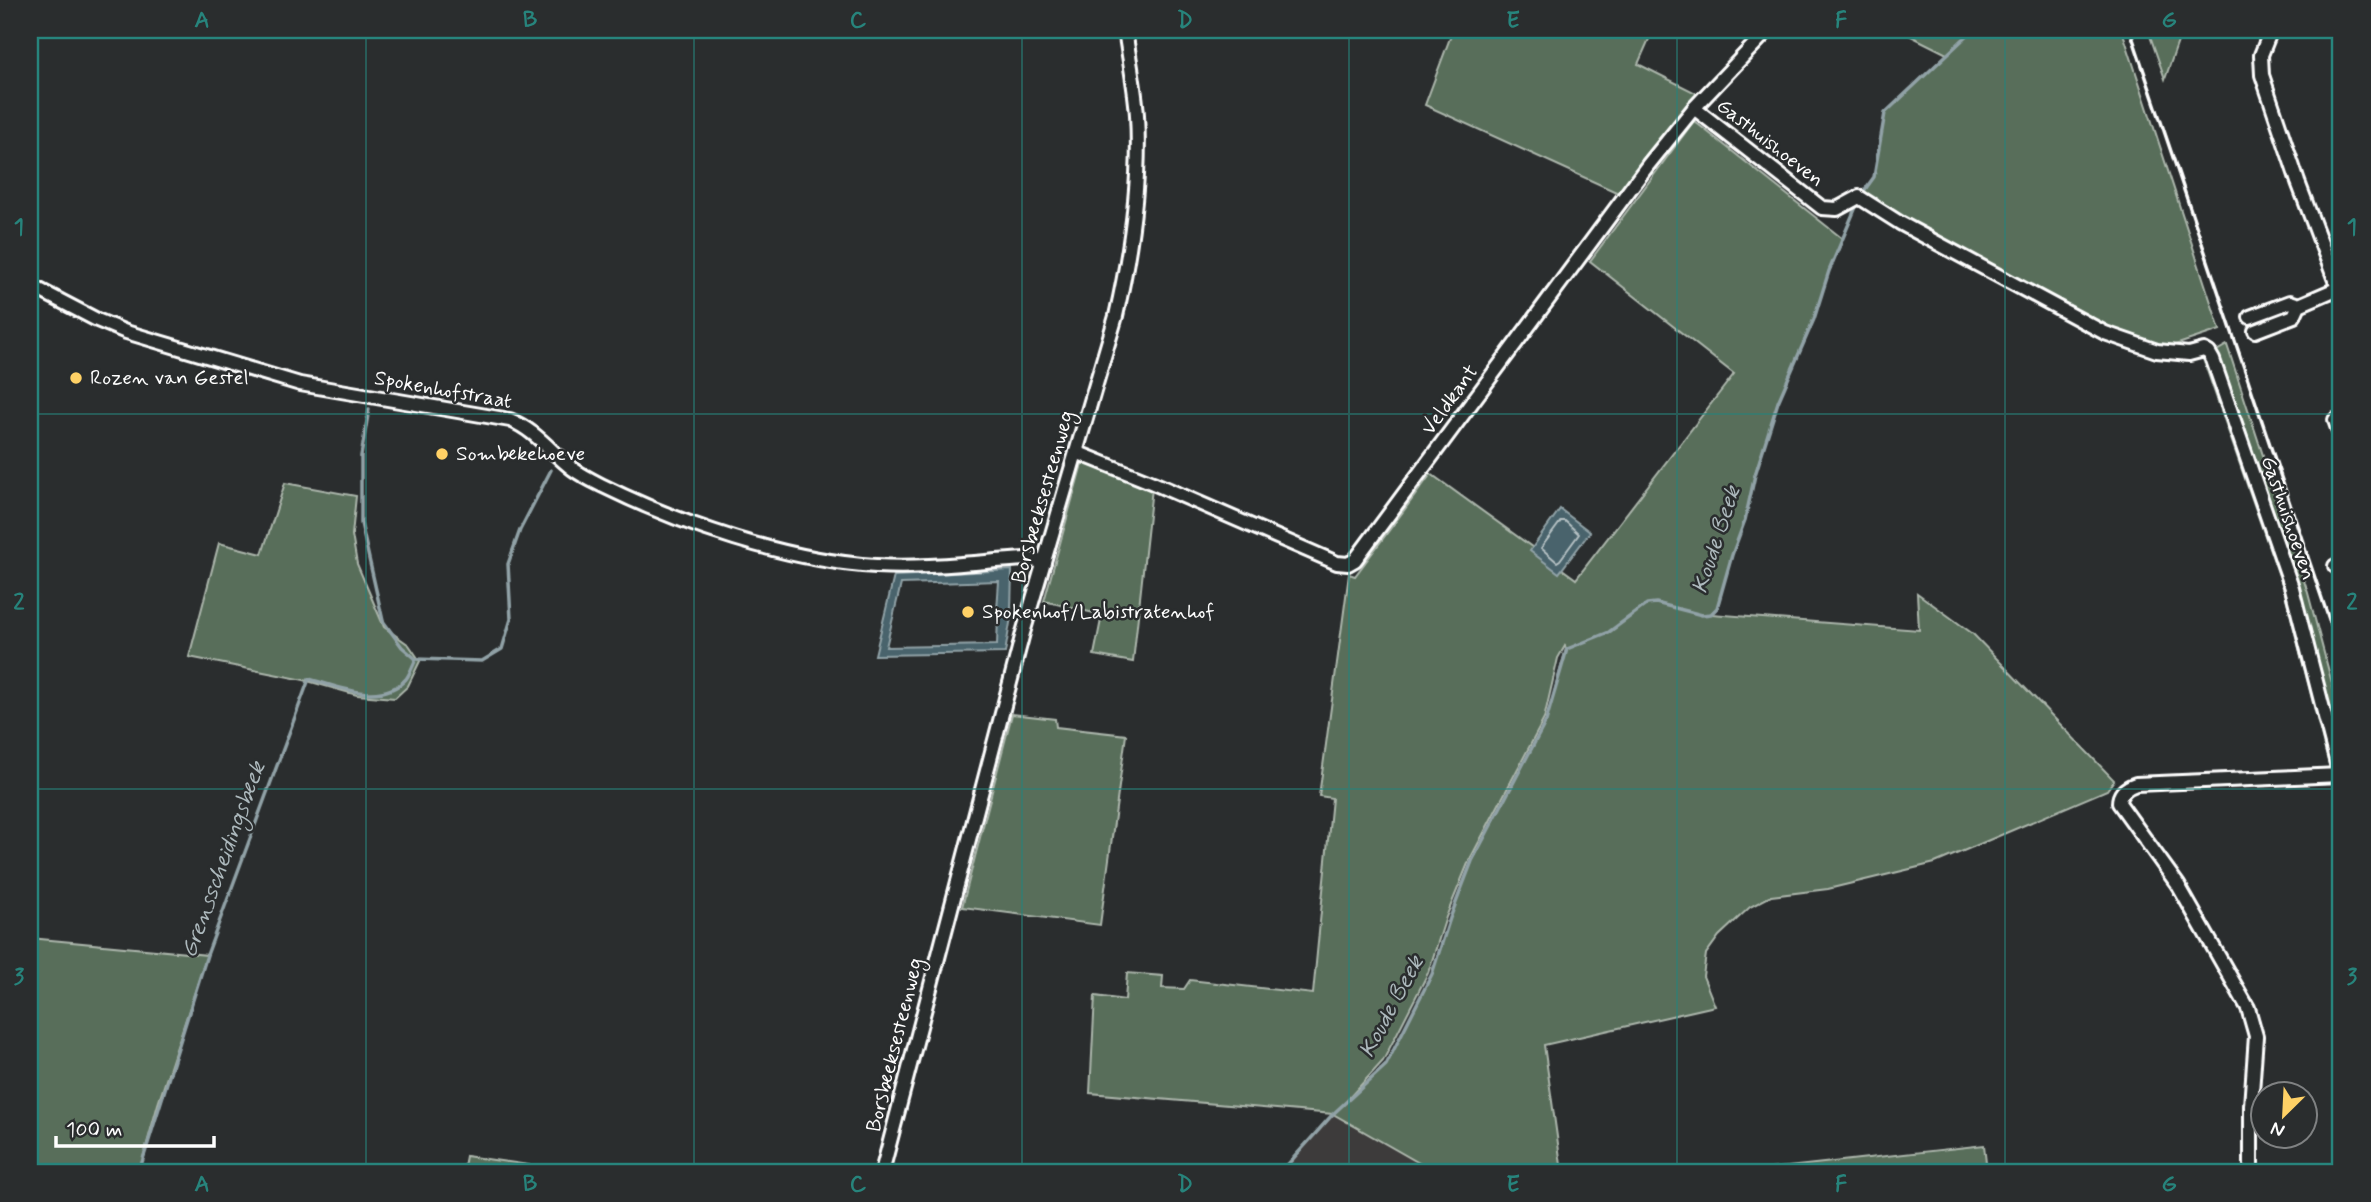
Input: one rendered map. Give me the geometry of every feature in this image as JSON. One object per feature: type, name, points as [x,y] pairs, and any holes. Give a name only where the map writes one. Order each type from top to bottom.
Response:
[{"type":"street","name":"Borsbeeksesteenweg","points":[[882,1172],[1003,706],[1116,316],[1125,275],[1138,172],[1137,114],[1125,30]]},
{"type":"street","name":"Veldkant","points":[[1076,452],[1337,564],[1355,561],[1648,165],[1694,108],[1768,30]]},
{"type":"street","points":[[2250,317],[2290,302],[2299,305],[2340,290],[2298,182],[2262,75],[2261,55],[2271,30]]},
{"type":"street","name":"Gasthuishoeven","points":[[1694,108],[1822,208],[1837,209],[1860,197],[1899,223],[2105,333],[2157,351],[2189,354],[2204,350],[2213,360],[2292,588],[2340,775],[2136,784],[2123,791],[2119,803],[2178,885],[2248,1008],[2256,1036],[2251,1172]]},
{"type":"street","name":"Spokenhofstraat","points":[[30,285],[126,332],[276,377],[344,393],[510,420],[521,425],[575,470],[601,485],[678,518],[792,554],[833,562],[876,566],[1025,559],[1044,562]]},
{"type":"street","points":[[2255,331],[2294,316],[2299,305]]},
{"type":"street","points":[[2341,418],[2335,420],[2341,437]]},
{"type":"shaded area","points":[[1333,1114],[1435,1172],[1281,1172]]},
{"type":"green space","points":[[1453,30],[1653,30],[1638,64],[1704,97],[1625,196],[1425,105]]},
{"type":"green space","points":[[1899,30],[2122,30],[2220,330],[2157,351],[2136,345],[1860,197],[1874,177],[1885,113],[1947,54]]},
{"type":"green space","points":[[2148,30],[2182,30],[2165,79]]},
{"type":"green space","points":[[1694,121],[1843,239],[1829,271],[1814,319],[1778,402],[1755,474],[1745,520],[1717,608],[1711,614],[1919,630],[1917,593],[1973,634],[2114,780],[2107,790],[1935,863],[1828,889],[1771,896],[1750,907],[1719,936],[1706,954],[1703,976],[1715,1006],[1544,1045],[1562,1172],[1435,1172],[1333,1114],[1090,1093],[1095,996],[1125,1000],[1127,973],[1163,976],[1162,988],[1184,989],[1190,980],[1313,994],[1332,798],[1319,796],[1349,574],[1355,576],[1431,474],[1576,579],[1734,374],[1590,261]],"holes":[[[1565,646],[1546,721],[1472,861],[1432,974],[1386,1065],[1348,1099],[1383,1061],[1428,973],[1446,917],[1469,861],[1544,719],[1558,658]]]},
{"type":"green space","points":[[2227,345],[2308,593],[2341,717],[2341,794],[2332,777],[2284,590],[2203,359]]},
{"type":"green space","points":[[1089,462],[1152,488],[1133,662],[1094,655],[1102,615],[1044,601],[1082,464]]},
{"type":"green space","points":[[285,483],[356,496],[352,535],[357,564],[384,627],[409,645],[420,661],[408,686],[395,698],[357,695],[304,680],[189,657],[219,543],[262,554]]},
{"type":"green space","points":[[1012,714],[1055,719],[1056,727],[1126,735],[1100,925],[962,907]]},
{"type":"green space","points":[[30,938],[207,955],[158,1104],[139,1172],[30,1172]]},
{"type":"green space","points":[[1984,1145],[1987,1172],[1744,1172]]},
{"type":"green space","points":[[466,1156],[529,1165],[527,1172],[463,1172]]},
{"type":"water","points":[[1560,509],[1590,532],[1559,573],[1530,551]]},
{"type":"water","points":[[1012,570],[1011,611],[997,610],[999,581],[901,584],[886,647],[997,645],[998,616],[1011,617],[1005,653],[875,655],[894,576]]},
{"type":"waterway","name":"Koude Beek","points":[[1861,195],[1874,177],[1885,113],[1973,30]]},
{"type":"waterway","name":"Koude Beek","points":[[1281,1172],[1333,1114],[1386,1065],[1432,974],[1472,861],[1546,721],[1567,649],[1609,632],[1647,604],[1656,603],[1702,615],[1711,614],[1717,608],[1778,402],[1814,319],[1829,271],[1858,202]]},
{"type":"waterway","points":[[369,409],[361,456],[361,523],[383,621],[402,647],[416,659]]},
{"type":"waterway","points":[[416,659],[482,661],[502,649],[511,619],[508,564],[520,530],[551,470]]},
{"type":"waterway","name":"Grensscheidingsbeek","points":[[139,1172],[207,955],[309,679],[346,690],[385,692],[406,679],[416,659]]},
{"type":"railway","points":[[2130,30],[2341,655]]},
{"type":"railway","points":[[2335,648],[2341,673]]},
{"type":"place","name":"Rozen van Gestel","points":[[76,378]]},
{"type":"place","name":"Sombekehoeve","points":[[442,454]]},
{"type":"place","name":"Spokenhof/Labistratenhof","points":[[968,612]]}]
